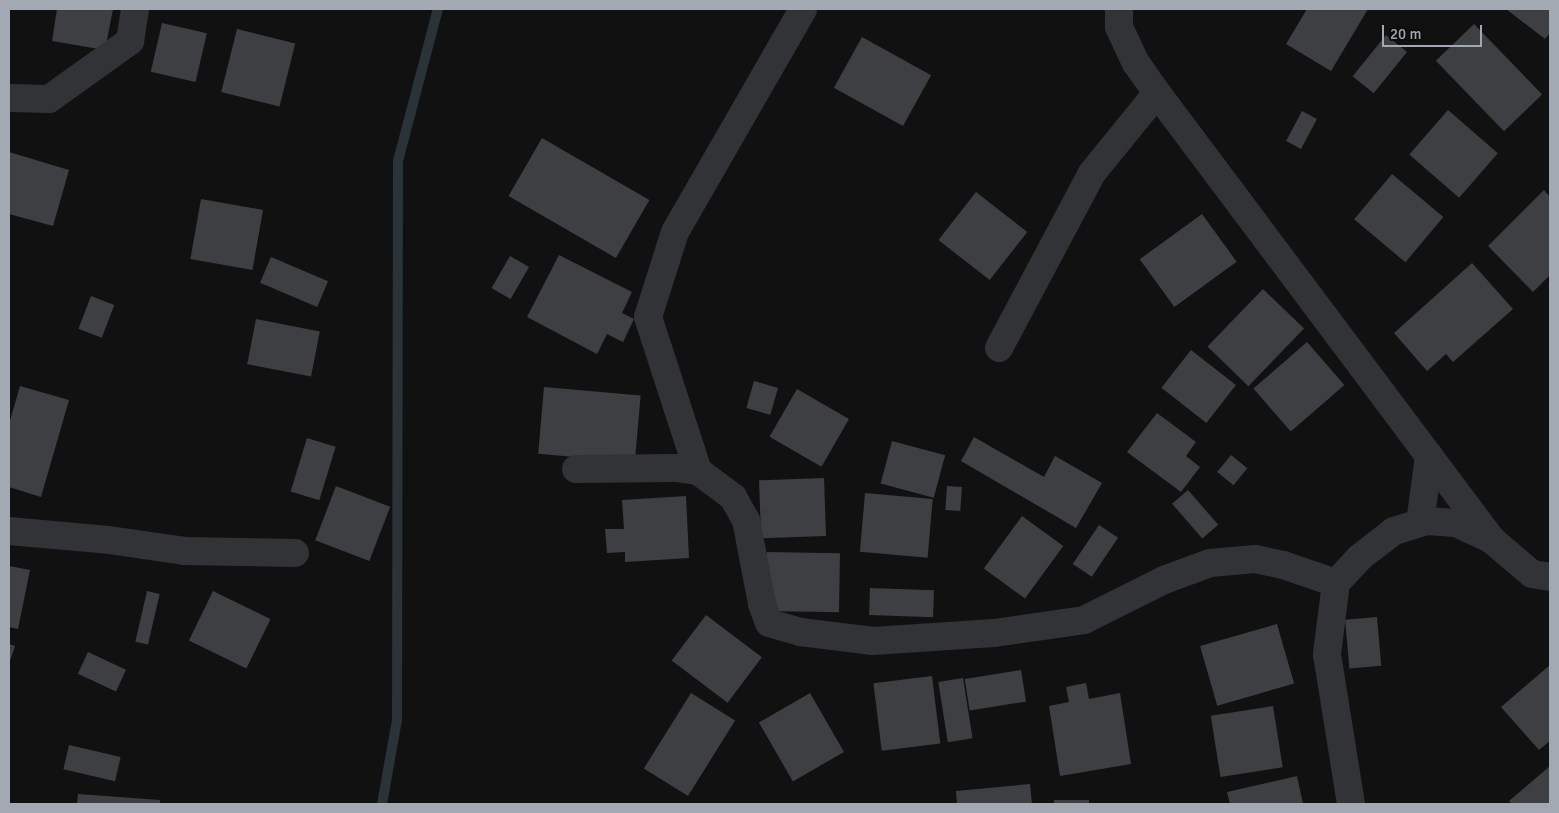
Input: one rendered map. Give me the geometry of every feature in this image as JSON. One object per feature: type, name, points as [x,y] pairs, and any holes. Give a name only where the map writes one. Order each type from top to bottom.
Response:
[{"type":"street","points":[[9,98],[49,99],[130,41],[135,9]]},
{"type":"street","points":[[698,471],[648,317],[674,232],[803,9]]},
{"type":"street","points":[[1119,9],[1119,27],[1136,63],[1157,93],[1492,540],[1532,574],[1550,577]]},
{"type":"street","points":[[999,348],[1092,173],[1157,93]]},
{"type":"street","points":[[1420,523],[1429,456]]},
{"type":"street","points":[[576,469],[676,468],[698,471],[733,497],[746,520],[762,604],[769,623],[800,632],[873,641],[994,633],[1084,620],[1164,580],[1210,563],[1254,559],[1283,565],[1336,583]]},
{"type":"street","points":[[1351,804],[1327,654],[1336,583],[1359,558],[1394,531],[1427,520],[1456,522],[1492,540]]},
{"type":"street","points":[[9,531],[109,540],[184,551],[295,553]]},
{"type":"building","points":[[57,9],[113,9],[105,50],[52,41]]},
{"type":"building","points":[[1307,9],[1368,9],[1331,71],[1286,44]]},
{"type":"building","points":[[1506,9],[1550,9],[1550,33],[1545,39]]},
{"type":"building","points":[[162,23],[207,33],[196,82],[151,72]]},
{"type":"building","points":[[1474,24],[1542,94],[1504,131],[1436,61]]},
{"type":"building","points":[[237,29],[295,44],[279,107],[221,92]]},
{"type":"building","points":[[1386,35],[1407,52],[1374,93],[1353,76]]},
{"type":"building","points":[[862,37],[931,75],[903,126],[834,88]]},
{"type":"building","points":[[1448,110],[1498,153],[1459,198],[1409,155]]},
{"type":"building","points":[[1302,111],[1317,119],[1301,149],[1286,141]]},
{"type":"building","points":[[542,138],[649,200],[616,258],[508,196]]},
{"type":"building","points":[[9,152],[69,170],[53,226],[9,214]]},
{"type":"building","points":[[1392,174],[1443,217],[1405,262],[1354,219]]},
{"type":"building","points":[[1544,190],[1550,197],[1550,275],[1533,292],[1488,246]]},
{"type":"building","points":[[976,192],[1027,232],[990,280],[938,240]]},
{"type":"building","points":[[201,199],[263,210],[252,270],[190,259]]},
{"type":"building","points":[[1202,214],[1237,262],[1174,307],[1140,259]]},
{"type":"building","points":[[559,255],[632,292],[622,313],[634,319],[623,342],[607,334],[597,354],[527,317]]},
{"type":"building","points":[[510,256],[529,267],[511,299],[492,288]]},
{"type":"building","points":[[271,257],[328,281],[317,307],[260,283]]},
{"type":"building","points":[[1472,263],[1513,309],[1453,362],[1446,354],[1427,371],[1394,333]]},
{"type":"building","points":[[1263,289],[1304,329],[1248,386],[1207,347]]},
{"type":"building","points":[[91,296],[114,305],[102,338],[78,329]]},
{"type":"building","points":[[256,319],[320,331],[311,377],[247,364]]},
{"type":"building","points":[[1307,342],[1344,385],[1291,432],[1253,389]]},
{"type":"building","points":[[1191,350],[1236,385],[1206,423],[1161,388]]},
{"type":"building","points":[[754,381],[778,388],[770,415],[746,408]]},
{"type":"building","points":[[20,386],[69,400],[41,497],[9,487],[9,424]]},
{"type":"building","points":[[544,387],[641,395],[635,462],[538,454]]},
{"type":"building","points":[[797,389],[849,419],[821,467],[770,437]]},
{"type":"building","points":[[1157,413],[1196,442],[1186,456],[1200,467],[1181,492],[1127,452]]},
{"type":"building","points":[[974,437],[1044,477],[1055,456],[1102,483],[1076,528],[961,461]]},
{"type":"building","points":[[307,438],[336,447],[319,500],[291,492]]},
{"type":"building","points":[[892,441],[945,455],[934,498],[881,484]]},
{"type":"building","points":[[1231,455],[1247,468],[1233,485],[1217,472]]},
{"type":"building","points":[[824,478],[826,536],[761,538],[759,480]]},
{"type":"building","points":[[336,486],[390,507],[369,561],[315,540]]},
{"type":"building","points":[[947,486],[962,487],[960,511],[945,510]]},
{"type":"building","points":[[1188,490],[1218,525],[1202,538],[1172,504]]},
{"type":"building","points":[[865,493],[933,499],[928,558],[860,552]]},
{"type":"building","points":[[686,496],[689,558],[625,562],[625,552],[607,553],[605,529],[624,529],[622,500]]},
{"type":"building","points":[[1022,516],[1063,546],[1025,599],[984,569]]},
{"type":"building","points":[[1099,525],[1118,538],[1092,577],[1073,564]]},
{"type":"building","points":[[767,552],[840,553],[839,612],[766,611]]},
{"type":"building","points":[[9,566],[30,570],[18,629],[9,627]]},
{"type":"building","points":[[870,588],[934,590],[933,617],[869,615]]},
{"type":"building","points":[[147,591],[160,594],[148,645],[135,642]]},
{"type":"building","points":[[213,591],[271,619],[246,668],[189,640]]},
{"type":"building","points":[[706,615],[762,657],[728,703],[672,661]]},
{"type":"building","points":[[1377,617],[1381,666],[1349,669],[1345,620]]},
{"type":"building","points":[[1277,624],[1294,684],[1217,706],[1200,646]]},
{"type":"building","points":[[9,644],[15,646],[9,664]]},
{"type":"building","points":[[88,652],[126,670],[116,692],[78,674]]},
{"type":"building","points":[[1550,665],[1550,741],[1539,750],[1501,707]]},
{"type":"building","points":[[1021,670],[1026,702],[970,711],[965,679]]},
{"type":"building","points":[[932,676],[940,743],[882,751],[873,683]]},
{"type":"building","points":[[963,678],[973,738],[948,742],[938,682]]},
{"type":"building","points":[[1086,683],[1089,699],[1120,693],[1131,764],[1060,776],[1049,706],[1069,702],[1066,687]]},
{"type":"building","points":[[691,693],[735,721],[688,796],[644,768]]},
{"type":"building","points":[[810,693],[844,752],[793,781],[759,722]]},
{"type":"building","points":[[1273,706],[1283,767],[1220,777],[1211,716]]},
{"type":"building","points":[[69,745],[121,757],[115,781],[63,769]]},
{"type":"building","points":[[1550,766],[1550,804],[1512,804],[1509,801]]},
{"type":"building","points":[[1297,776],[1303,804],[1230,804],[1227,792]]},
{"type":"building","points":[[1030,784],[1032,804],[957,804],[956,791]]},
{"type":"building","points":[[78,794],[160,800],[160,804],[77,804]]},
{"type":"building","points":[[1054,800],[1089,800],[1089,804],[1054,804]]},
{"type":"waterway","points":[[382,804],[397,720],[398,161],[438,9]]}]
